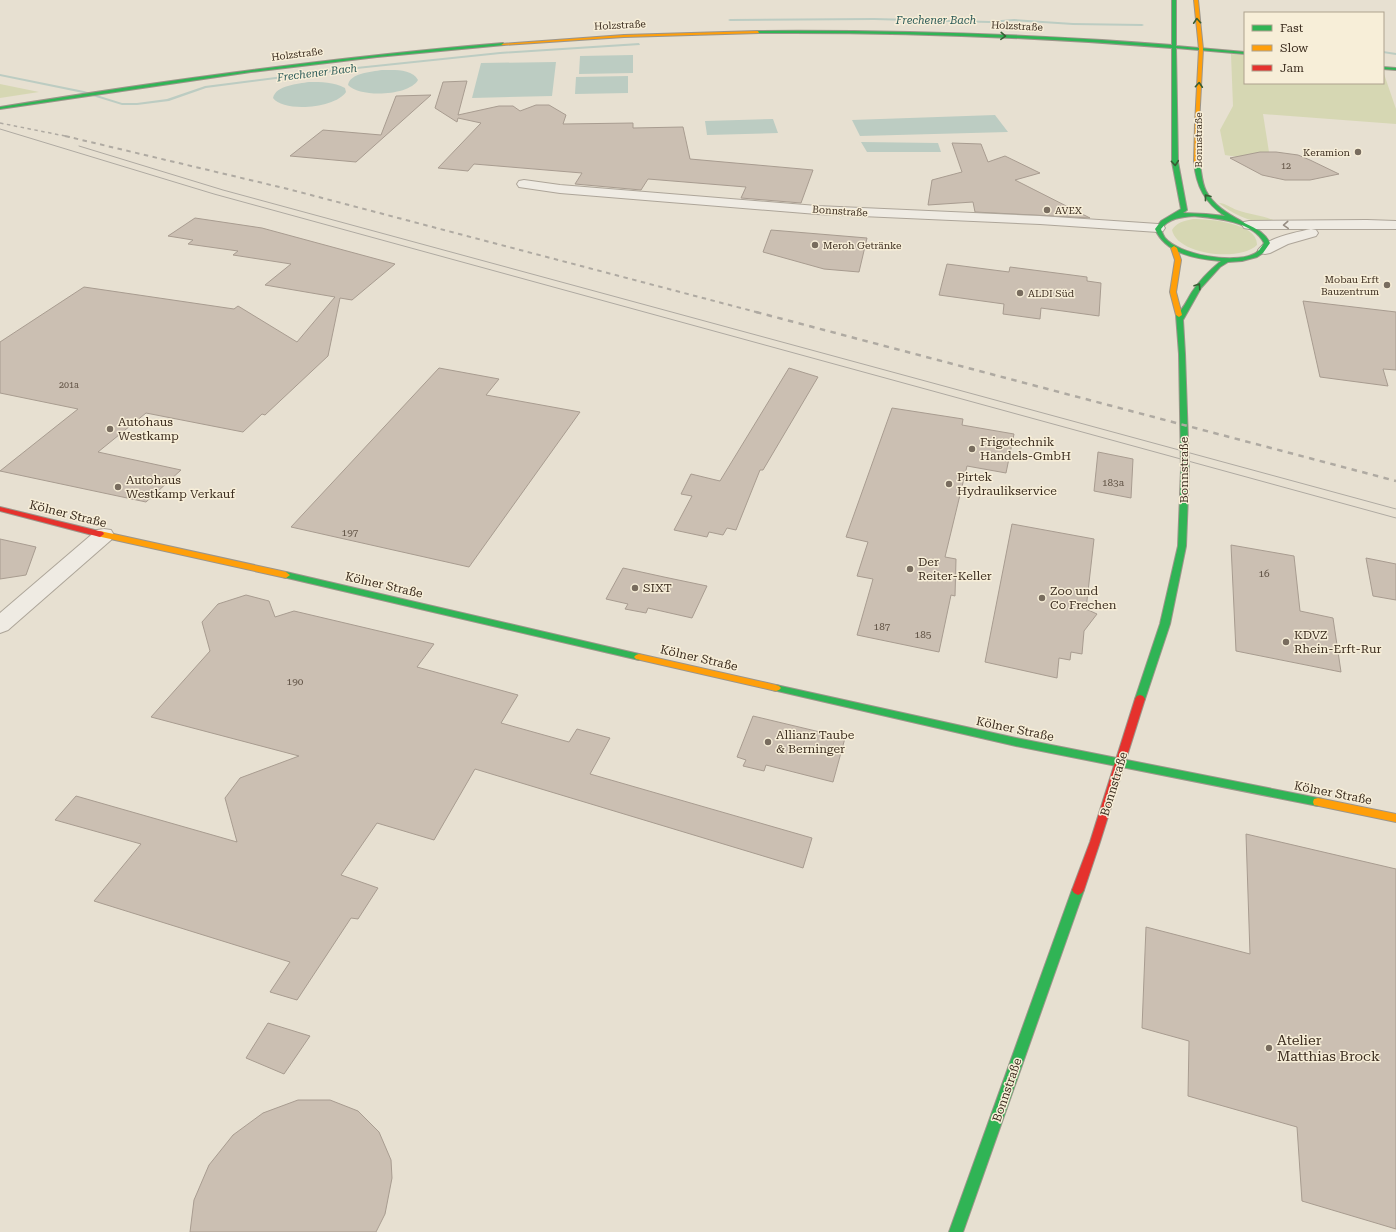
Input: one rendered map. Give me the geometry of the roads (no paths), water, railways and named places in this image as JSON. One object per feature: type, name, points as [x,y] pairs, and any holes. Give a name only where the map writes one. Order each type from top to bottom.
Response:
[{"type":"main road","name":"Bonnstraße","points":[[1174,0],[1175,43],[1173,69],[1175,168],[1184,201],[1184,210],[1175,216]]},
{"type":"main road","name":"Bonnstraße","points":[[1196,0],[1201,45],[1196,124],[1201,189],[1209,201],[1264,236],[1267,243],[1265,250]]},
{"type":"main road","points":[[1163,24],[1174,18]]},
{"type":"main road","name":"Holzstraße","points":[[0,102],[90,88],[374,50],[503,38],[606,32],[841,25],[978,27],[1112,34],[1175,43]]},
{"type":"main road","name":"Holzstraße","points":[[0,108],[106,91],[373,56],[498,44],[623,36],[724,32],[831,31],[964,34],[1107,42],[1244,45]]},
{"type":"main road","points":[[1112,34],[1124,33]]},
{"type":"main road","points":[[1107,42],[1144,49],[1163,57],[1173,69]]},
{"type":"main road","name":"Holzstraße","points":[[1201,45],[1244,53]]},
{"type":"main road","points":[[1384,61],[1396,62]]},
{"type":"main road","points":[[1384,68],[1396,69]]},
{"type":"main road","points":[[1243,223],[1201,214],[1175,216],[1161,223],[1158,228],[1158,234],[1164,241],[1174,248],[1198,256],[1226,260],[1250,258],[1261,254],[1265,250]]},
{"type":"main road","name":"Bonnstraße","points":[[956,1232],[1095,842],[1164,624],[1182,546],[1185,470],[1180,319],[1173,292],[1178,260],[1174,248]]},
{"type":"main road","name":"Bonnstraße","points":[[1180,319],[1199,283],[1207,274],[1226,260]]},
{"type":"main road","name":"Kölner Straße","points":[[0,510],[104,535],[394,599],[586,645],[1016,742],[1396,818]]},
{"type":"street","name":"Bonnstraße","points":[[524,184],[560,189],[816,210],[1158,228]]},
{"type":"street","points":[[1243,223],[1396,225]]},
{"type":"street","points":[[1265,250],[1283,241],[1339,224]]},
{"type":"street","points":[[0,625],[104,535]]},
{"type":"waterway","name":"Frechener Bach","points":[[730,20],[874,19],[989,22],[1014,20],[1073,24],[1142,25]]},
{"type":"waterway","name":"Frechener Bach","points":[[0,75],[84,92],[122,104],[137,104],[168,100],[205,87],[347,69],[500,53],[639,44]]},
{"type":"waterway","name":"Frechener Bach","points":[[1384,52],[1396,54]]},
{"type":"tram line","points":[[0,129],[214,194],[1396,518]]},
{"type":"tram line","points":[[79,146],[223,190],[1396,509]]},
{"type":"railway","points":[[0,123],[65,136]]},
{"type":"railway","points":[[65,136],[70,137]]},
{"type":"railway","points":[[65,136],[288,189],[760,313]]},
{"type":"railway","points":[[756,312],[1396,481]]},
{"type":"place","name":"Keramion","points":[[1358,152]]},
{"type":"place","name":"AVEX","points":[[1047,210]]},
{"type":"place","name":"Meroh Getränke","points":[[815,245]]},
{"type":"place","name":"Mobau Erft Bauzentrum","points":[[1387,285]]},
{"type":"place","name":"ALDI Süd","points":[[1020,293]]},
{"type":"place","name":"Autohaus Westkamp","points":[[110,429]]},
{"type":"place","name":"Frigotechnik Handels-GmbH","points":[[972,449]]},
{"type":"place","name":"Pirtek Hydraulikservice","points":[[949,484]]},
{"type":"place","name":"Autohaus Westkamp Verkauf","points":[[118,487]]},
{"type":"place","name":"Der Reiter-Keller","points":[[910,569]]},
{"type":"place","name":"SIXT","points":[[635,588]]},
{"type":"place","name":"Zoo und Co Frechen","points":[[1042,598]]},
{"type":"place","name":"KDVZ Rhein-Erft-Rur","points":[[1286,642]]},
{"type":"place","name":"Allianz Taube & Berninger","points":[[768,742]]},
{"type":"place","name":"Atelier Matthias Brock","points":[[1269,1048]]}]
